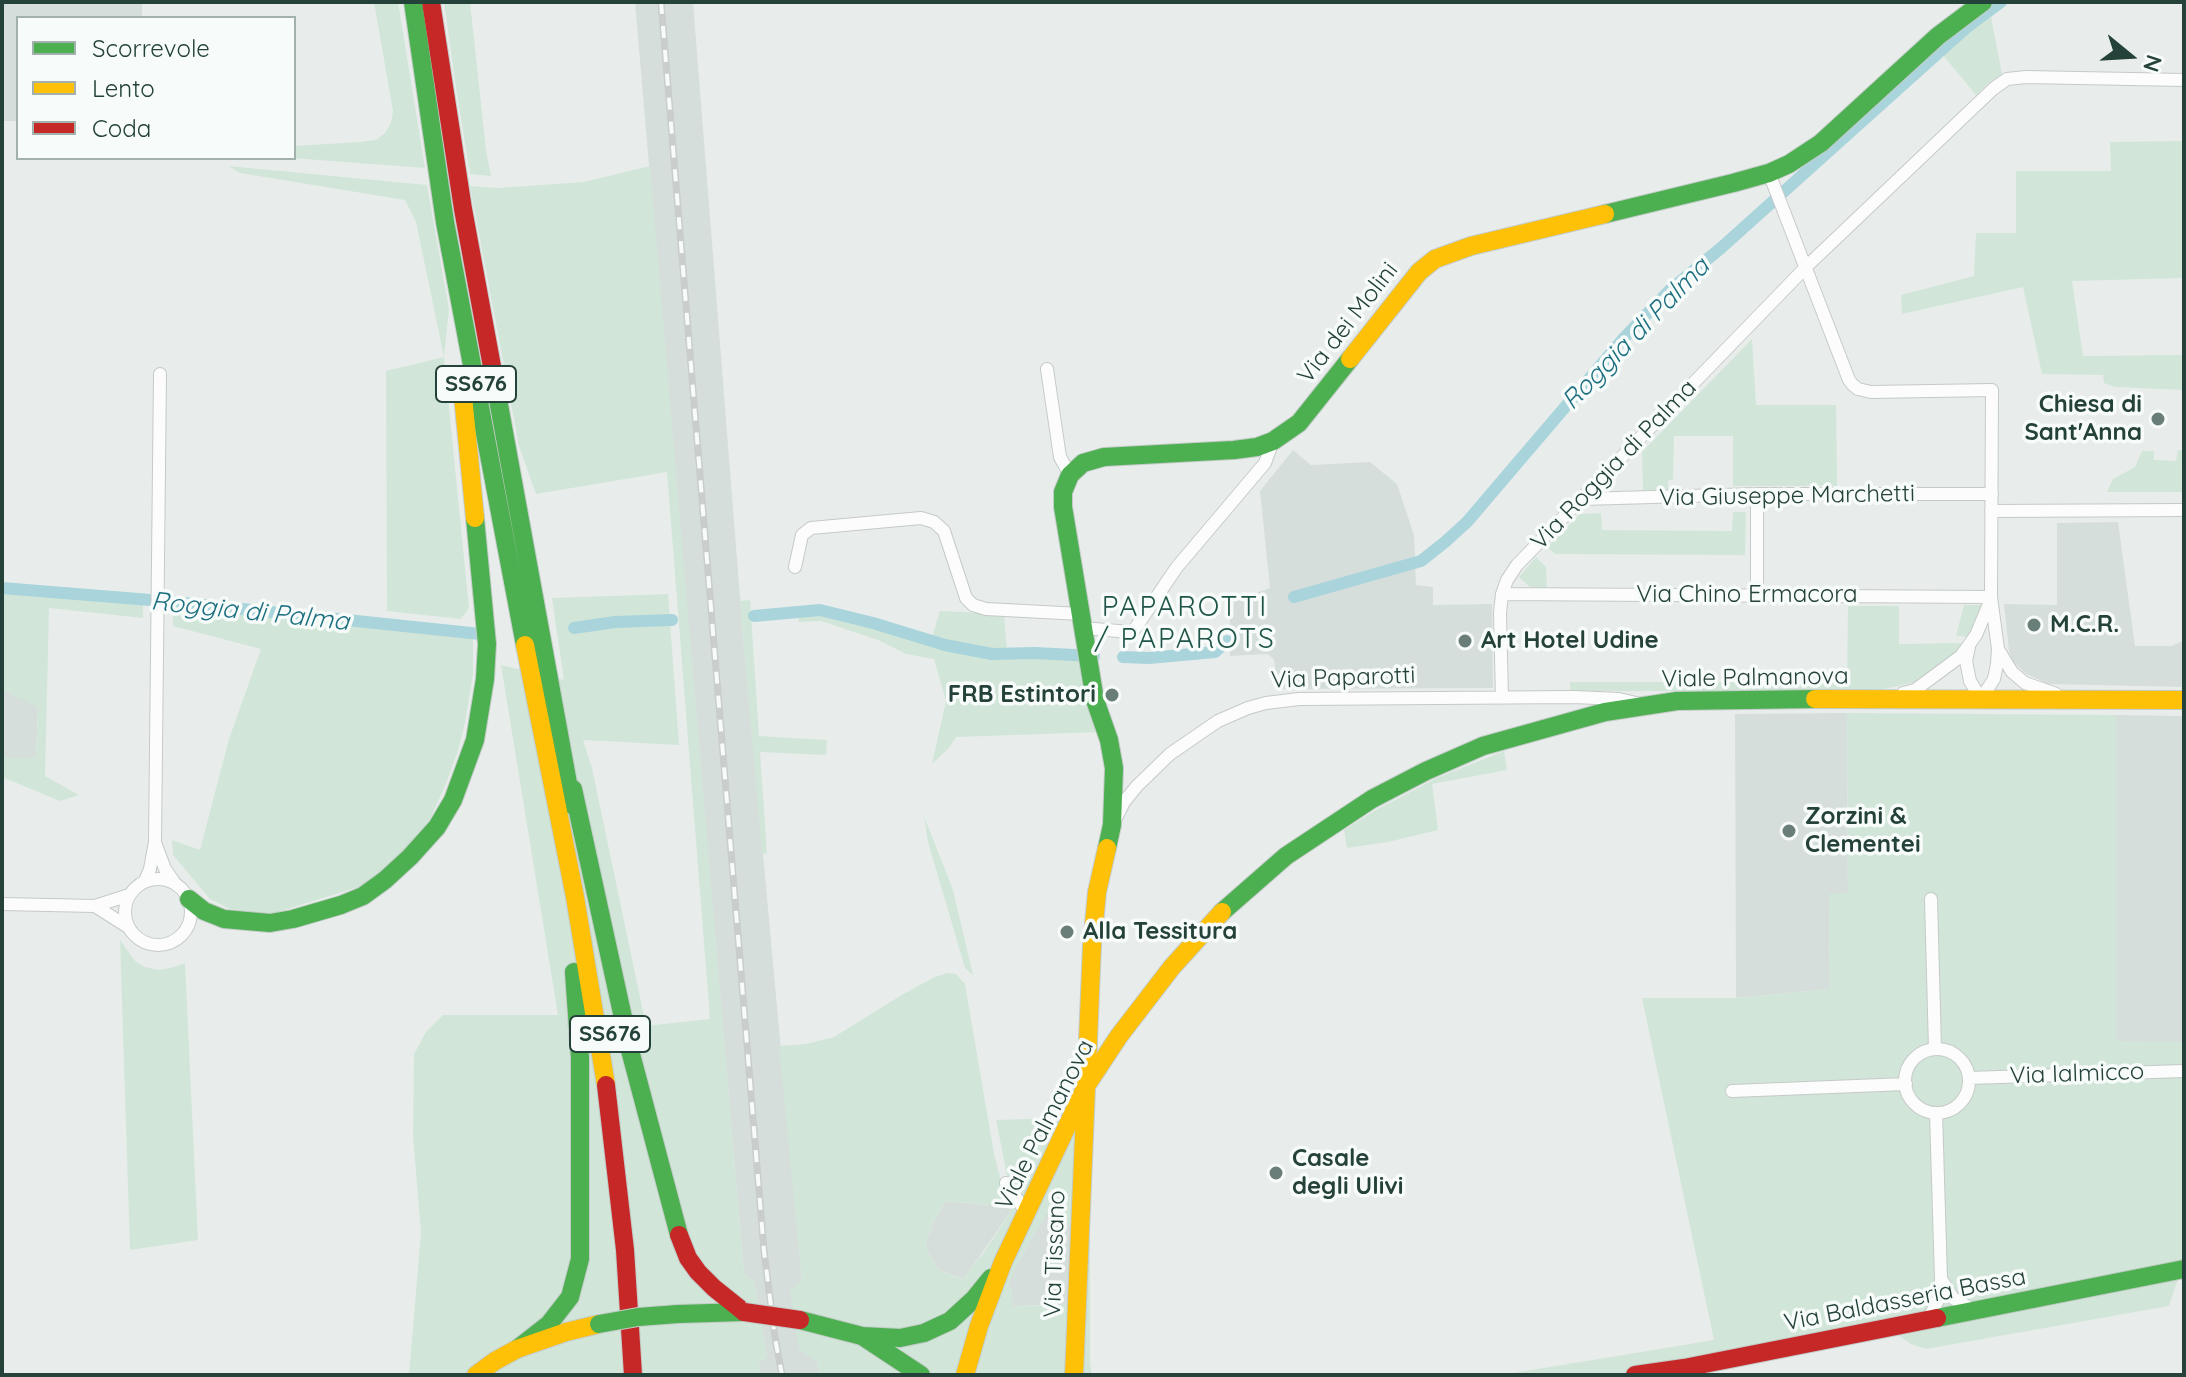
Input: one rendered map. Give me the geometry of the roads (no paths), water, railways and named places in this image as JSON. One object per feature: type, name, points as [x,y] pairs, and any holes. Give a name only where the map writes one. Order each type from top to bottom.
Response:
[{"type":"main road","name":"SS676","points":[[413,2],[445,222],[603,1057],[625,1250],[633,1375]]},
{"type":"main road","name":"SS676","points":[[431,2],[463,209],[553,697],[614,1057],[636,1247],[641,1375]]},
{"type":"main road","name":"Via dei Molini","points":[[1273,441],[1299,423],[1419,272],[1435,259],[1471,246],[1770,176],[1821,143],[1938,36],[1983,2]]},
{"type":"main road","points":[[189,899],[204,911],[224,919],[270,923],[320,913],[363,896],[385,880],[437,827],[453,800],[475,740],[485,679],[486,637],[445,222]]},
{"type":"main road","points":[[1112,825],[1114,768],[1109,740],[1095,700],[1063,499],[1070,475],[1083,463],[1104,457],[1234,450],[1273,441]]},
{"type":"main road","points":[[553,697],[631,1054],[677,1229],[688,1258],[698,1272],[744,1312]]},
{"type":"main road","name":"Viale Palmanova","points":[[965,1375],[1003,1262],[1086,1086],[1145,1000],[1199,935],[1258,879],[1326,828],[1398,785],[1483,746],[1564,722],[1646,705],[1708,699],[2184,700]]},
{"type":"main road","points":[[476,1375],[549,1324],[570,1297],[581,1250],[581,1074],[571,926],[547,764]]},
{"type":"main road","name":"Via Paparotti","points":[[1086,1086],[1097,892],[1112,825]]},
{"type":"main road","name":"Via Tissano","points":[[1076,1373],[1086,1086]]},
{"type":"main road","name":"Viale Palmanova","points":[[862,1336],[900,1338],[924,1333],[950,1321],[974,1299],[1003,1262]]},
{"type":"main road","name":"Via Baldasseria Bassa","points":[[1635,1375],[1928,1321],[2184,1269]]},
{"type":"main road","points":[[517,1349],[566,1332],[638,1317],[744,1312],[800,1320],[862,1336],[921,1375]]},
{"type":"street","name":"Via Roggia di Palma","points":[[1502,698],[1502,594],[1517,565],[1806,267],[1993,89],[2007,79],[2026,77],[2184,80]]},
{"type":"street","points":[[1770,176],[1849,380],[1858,389],[1871,392],[1992,390],[1991,597],[1998,649],[1994,679],[1981,699],[1970,681],[1966,661],[1970,644]]},
{"type":"street","points":[[1047,369],[1060,457],[1070,475]]},
{"type":"street","points":[[145,881],[155,842],[160,374]]},
{"type":"street","name":"Via dei Molini","points":[[1082,621],[1130,632],[1134,630],[1177,567],[1265,463],[1273,441]]},
{"type":"street","points":[[1757,494],[1757,594]]},
{"type":"street","name":"Via Giuseppe Marchetti","points":[[1582,499],[1757,494],[1992,494]]},
{"type":"street","points":[[1991,511],[2184,510]]},
{"type":"street","points":[[795,567],[802,535],[811,528],[921,518],[934,522],[944,531],[965,594],[973,605],[1082,621]]},
{"type":"street","name":"Via Chino Ermacora","points":[[1502,594],[1991,597]]},
{"type":"street","points":[[1873,699],[1915,690],[1961,656],[1985,617],[1991,597]]},
{"type":"street","points":[[1998,649],[2012,672],[2025,683],[2070,699]]},
{"type":"street","name":"Via Paparotti","points":[[1112,825],[1137,786],[1170,754],[1218,721],[1266,703],[1299,699],[1502,698],[1619,699],[1646,705]]},
{"type":"street","points":[[155,842],[165,869],[189,899],[191,920],[186,931],[168,944],[156,946],[135,937],[125,916],[129,895],[145,881],[165,879],[175,883]]},
{"type":"street","points":[[2,904],[95,906],[129,895]]},
{"type":"street","points":[[1931,899],[1935,1049]]},
{"type":"street","points":[[95,906],[128,927]]},
{"type":"street","points":[[1935,1049],[1945,1050],[1961,1060],[1969,1078],[1964,1099],[1947,1112],[1927,1111],[1912,1101],[1906,1084],[1910,1064],[1917,1057],[1935,1049]]},
{"type":"street","name":"Via Ialmicco","points":[[1969,1078],[2184,1071]]},
{"type":"street","points":[[1732,1091],[1906,1084]]},
{"type":"street","points":[[1928,1321],[1937,1304],[1941,1279],[1936,1113]]},
{"type":"street","points":[[1006,1183],[1026,1212]]},
{"type":"street","points":[[1941,1279],[1953,1298],[1976,1311]]},
{"type":"waterway","name":"Roggia di Palma","points":[[1294,597],[1421,561],[1445,542],[1467,522],[1624,338],[1670,290],[1966,28],[2001,2]]},
{"type":"waterway","name":"Roggia di Palma","points":[[2,588],[175,602],[490,635]]},
{"type":"waterway","name":"Roggia di Palma","points":[[754,616],[820,610],[945,645],[992,654],[1094,656]]},
{"type":"waterway","name":"Roggia di Palma","points":[[574,628],[615,622],[672,620]]},
{"type":"waterway","name":"Roggia di Palma","points":[[1123,657],[1149,658],[1215,652],[1227,641]]},
{"type":"railway","points":[[661,2],[764,1251],[782,1375]]},
{"type":"place","name":"Chiesa di Sant'Anna","points":[[2158,419]]},
{"type":"place","name":"M.C.R.","points":[[2034,625]]},
{"type":"place","name":"Art Hotel Udine","points":[[1465,641]]},
{"type":"place","name":"FRB Estintori","points":[[1112,695]]},
{"type":"place","name":"Zorzini & Clementei","points":[[1789,831]]},
{"type":"place","name":"Alla Tessitura","points":[[1067,932]]},
{"type":"place","name":"Casale degli Ulivi","points":[[1276,1173]]},
{"type":"district","name":"PAPAROTTI / PAPAROTS","points":[[1185,624]]}]
